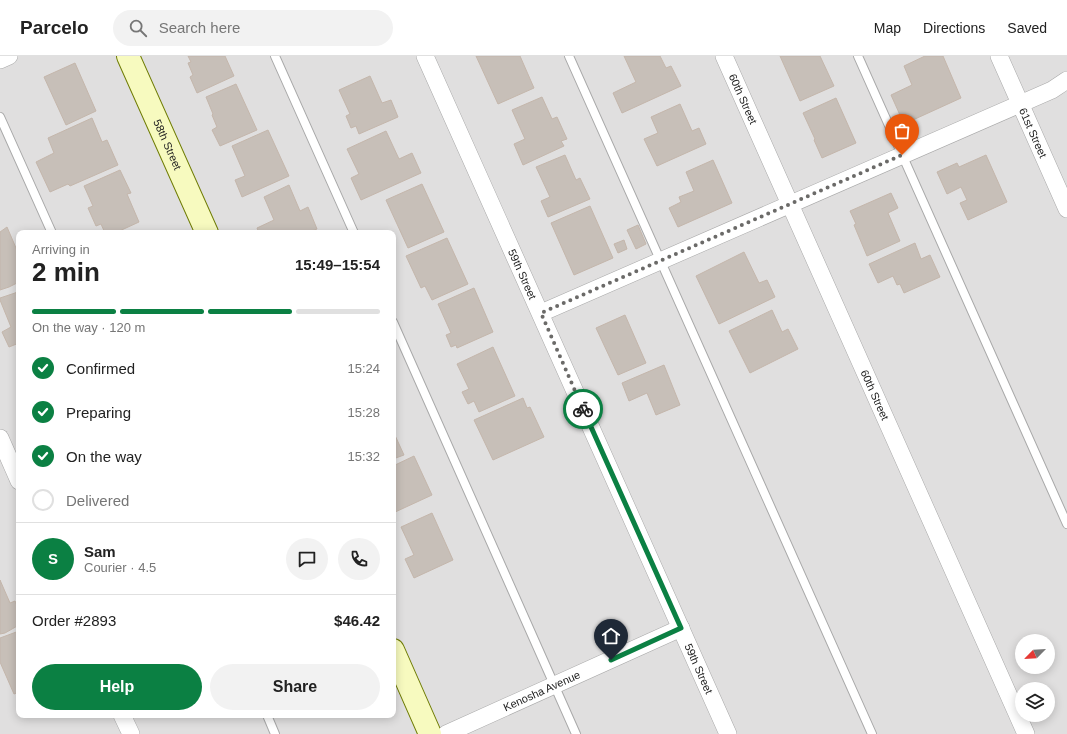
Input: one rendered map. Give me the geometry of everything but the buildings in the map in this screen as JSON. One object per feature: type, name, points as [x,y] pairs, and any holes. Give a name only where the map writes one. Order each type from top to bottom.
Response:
[{"type":"street","points":[[0,60],[9,56]]},
{"type":"street","name":"58th Street","points":[[128,56],[206,230]]},
{"type":"street","name":"59th Street","points":[[425,56],[728,734]]},
{"type":"street","name":"60th Street","points":[[724,56],[1026,734]]},
{"type":"street","name":"61st Street","points":[[999,56],[1067,209]]},
{"type":"street","points":[[541,313],[1052,90],[1067,80]]},
{"type":"street","points":[[0,438],[16,474]]},
{"type":"street","name":"Kenosha Avenue","points":[[446,734],[681,628]]},
{"type":"street","points":[[396,657],[430,734]]},
{"type":"street","points":[[123,718],[131,734]]},
{"type":"lane","points":[[275,56],[353,230]]},
{"type":"lane","points":[[569,56],[872,734]]},
{"type":"lane","points":[[858,56],[1067,524]]},
{"type":"lane","points":[[0,117],[51,230]]},
{"type":"lane","points":[[396,329],[576,734]]},
{"type":"lane","points":[[268,718],[275,734]]},
{"type":"shaded area","points":[[0,56],[1067,56],[1067,734],[0,734]]},
{"type":"way so far","points":[[583,409],[541,313],[902,155]]},
{"type":"route","points":[[583,409],[681,628],[611,660]]}]
